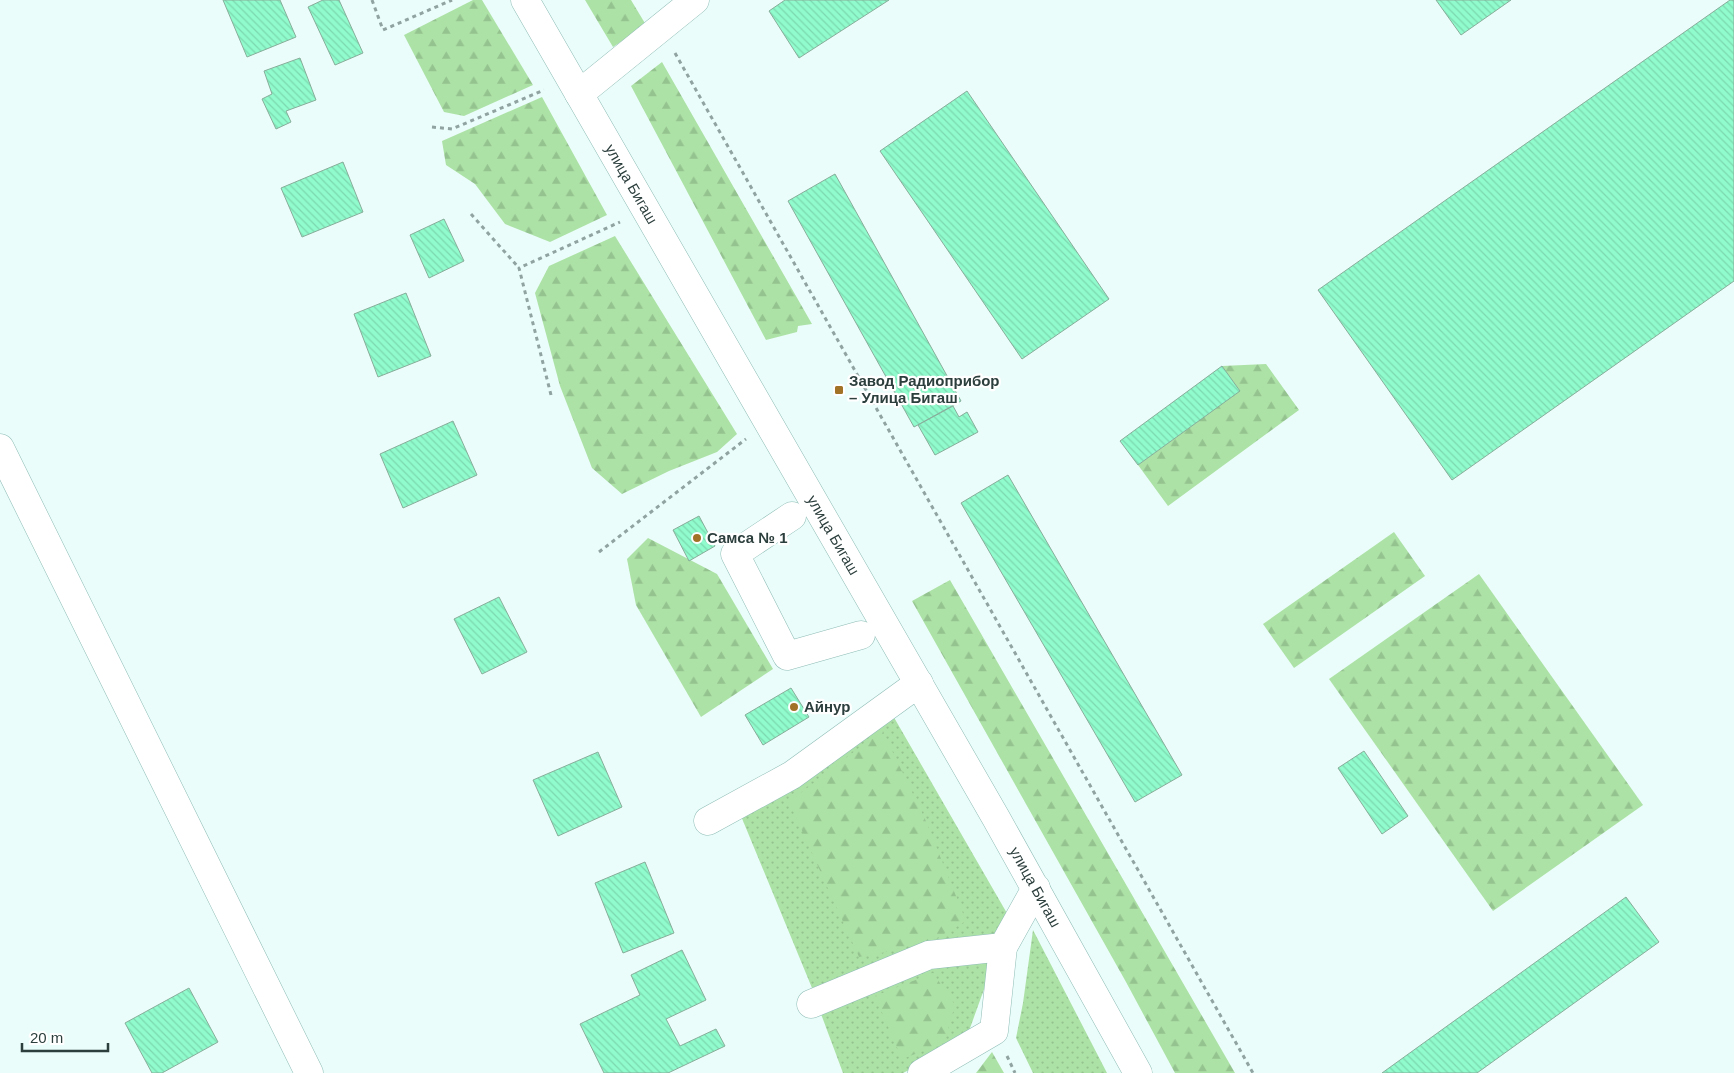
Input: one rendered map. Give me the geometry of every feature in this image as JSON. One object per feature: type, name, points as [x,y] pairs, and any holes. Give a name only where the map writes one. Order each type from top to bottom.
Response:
[{"type":"main road","name":"улица Бигаш","points":[[525,0],[919,683],[1036,888],[1138,1073]]},
{"type":"main road","points":[[574,86],[661,28],[695,0]]},
{"type":"main road","points":[[0,448],[309,1073]]},
{"type":"main road","points":[[792,516],[735,554],[787,656],[861,635]]},
{"type":"main road","points":[[708,821],[792,775],[919,683]]},
{"type":"main road","points":[[922,1073],[994,1031],[1003,947],[1036,888]]},
{"type":"main road","points":[[811,1004],[929,955],[1003,947]]},
{"type":"path","points":[[372,0],[383,30],[452,0]]},
{"type":"path","points":[[661,28],[1253,1073]]},
{"type":"path","points":[[432,127],[452,129],[574,86]]},
{"type":"path","points":[[519,268],[646,210]]},
{"type":"path","points":[[470,214],[519,268],[551,395]]},
{"type":"path","points":[[599,552],[768,422]]},
{"type":"green space","points":[[473,0],[482,0],[533,85],[464,116],[444,112],[404,35]]},
{"type":"green space","points":[[585,0],[631,0],[646,25],[613,47]]},
{"type":"green space","points":[[662,62],[812,324],[798,326],[797,332],[766,340],[631,86]]},
{"type":"green space","points":[[542,97],[607,215],[550,242],[505,224],[475,184],[446,165],[442,141]]},
{"type":"green space","points":[[615,236],[737,434],[717,452],[669,471],[622,494],[592,468],[560,386],[535,293],[549,266]]},
{"type":"green space","points":[[1266,364],[1299,410],[1168,506],[1138,465],[1239,391],[1222,366]]},
{"type":"green space","points":[[1394,532],[1425,576],[1294,668],[1263,624]]},
{"type":"green space","points":[[648,538],[717,574],[773,669],[701,717],[636,605],[627,559]]},
{"type":"green space","points":[[1479,574],[1643,805],[1493,911],[1329,679]]},
{"type":"green space","points":[[950,580],[1235,1073],[1175,1073],[912,601]]},
{"type":"green space","points":[[892,714],[1008,915],[1006,927],[985,941],[921,948],[812,988],[741,816]]},
{"type":"green space","points":[[882,730],[925,819],[966,921],[937,938],[886,952],[859,957],[789,802]]},
{"type":"green space","points":[[1033,930],[1107,1073],[1033,1073],[1016,1038]]},
{"type":"green space","points":[[996,956],[965,1042],[903,1073],[843,1073],[821,1014],[931,964]]},
{"type":"green space","points":[[933,973],[955,1005],[944,1043],[902,1059],[875,996]]},
{"type":"green space","points":[[992,1052],[1004,1073],[976,1073]]},
{"type":"building","points":[[223,0],[280,0],[296,37],[247,57]]},
{"type":"building","points":[[323,0],[339,0],[363,53],[335,65],[308,7]]},
{"type":"building","points":[[785,0],[889,0],[799,58],[769,11]]},
{"type":"building","points":[[1436,0],[1511,0],[1461,35]]},
{"type":"building","points":[[1730,0],[1734,0],[1734,281],[1452,480],[1318,290]]},
{"type":"building","points":[[300,58],[316,100],[286,111],[291,122],[276,129],[262,99],[272,94],[264,71]]},
{"type":"building","points":[[967,91],[1109,299],[1022,359],[880,151]]},
{"type":"building","points":[[343,162],[363,212],[302,237],[281,188]]},
{"type":"building","points":[[835,174],[961,401],[914,427],[788,201]]},
{"type":"building","points":[[444,219],[464,261],[429,278],[410,235]]},
{"type":"building","points":[[406,293],[431,356],[378,377],[354,314]]},
{"type":"building","points":[[1222,366],[1240,391],[1138,465],[1120,441]]},
{"type":"building","points":[[953,406],[959,417],[967,412],[978,432],[935,455],[918,425]]},
{"type":"building","points":[[453,421],[477,475],[403,508],[380,454]]},
{"type":"building","points":[[1008,475],[1182,775],[1135,802],[961,503]]},
{"type":"building","points":[[699,516],[715,546],[689,561],[673,530]]},
{"type":"building","points":[[499,597],[527,652],[482,674],[454,619]]},
{"type":"building","points":[[791,688],[809,717],[763,745],[745,715]]},
{"type":"building","points":[[1364,751],[1408,816],[1382,834],[1338,768]]},
{"type":"building","points":[[598,752],[622,807],[558,836],[533,780]]},
{"type":"building","points":[[645,862],[674,933],[623,953],[595,883]]},
{"type":"building","points":[[1626,897],[1659,942],[1477,1073],[1382,1073]]},
{"type":"building","points":[[682,950],[706,1000],[666,1019],[680,1046],[716,1029],[725,1046],[668,1073],[604,1073],[580,1024],[640,995],[631,975]]},
{"type":"building","points":[[189,988],[218,1042],[162,1073],[152,1073],[125,1023]]},
{"type":"place","name":"Завод Радиоприбор – Улица Бигаш","points":[[839,390]]},
{"type":"place","name":"Самса № 1","points":[[697,538]]},
{"type":"place","name":"Айнур","points":[[794,707]]}]
